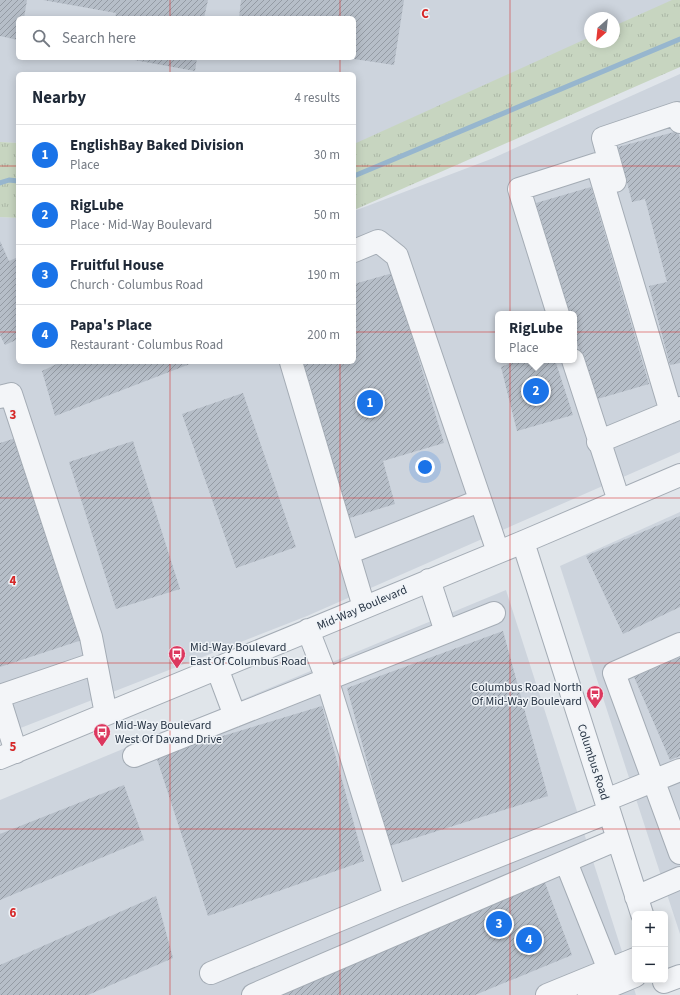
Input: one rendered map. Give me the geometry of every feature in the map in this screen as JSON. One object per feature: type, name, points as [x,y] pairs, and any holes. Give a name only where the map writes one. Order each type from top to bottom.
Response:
[{"type":"street","points":[[677,411],[603,138],[677,113],[680,122]]},
{"type":"street","points":[[557,311],[519,189],[597,164],[677,411]]},
{"type":"street","points":[[356,250],[378,241],[398,256],[479,501],[498,552]]},
{"type":"street","points":[[573,363],[598,442],[619,501]]},
{"type":"street","points":[[292,364],[364,607]]},
{"type":"street","points":[[0,397],[11,394],[91,637],[106,714]]},
{"type":"street","points":[[598,442],[677,411]]},
{"type":"street","name":"Mid-Way Boulevard","points":[[8,755],[523,542],[680,475]]},
{"type":"street","points":[[348,553],[479,501]]},
{"type":"street","name":"Columbus Road","points":[[523,542],[639,905]]},
{"type":"street","points":[[429,580],[446,632]]},
{"type":"street","points":[[134,756],[494,613]]},
{"type":"street","points":[[308,630],[327,679],[394,897]]},
{"type":"street","points":[[680,644],[614,673],[680,853]]},
{"type":"street","points":[[0,696],[96,663]]},
{"type":"street","points":[[217,668],[235,716]]},
{"type":"street","points":[[0,701],[8,755]]},
{"type":"street","points":[[211,973],[607,806],[653,781],[680,770]]},
{"type":"street","points":[[253,995],[618,839]]},
{"type":"street","points":[[566,862],[602,987]]},
{"type":"street","points":[[639,905],[680,878]]},
{"type":"street","points":[[602,987],[632,962]]},
{"type":"street","points":[[547,995],[602,987],[632,977]]},
{"type":"shaded area","points":[[0,0],[680,0],[680,3],[620,29],[620,12],[584,12],[584,45],[356,144],[356,72],[16,72],[16,143],[0,142]]},
{"type":"shaded area","points":[[680,74],[680,452],[307,616],[0,736],[0,217],[16,218],[16,364],[356,364],[356,210],[491,159]]},
{"type":"shaded area","points":[[680,512],[680,934],[560,566]]},
{"type":"shaded area","points":[[506,590],[636,995],[0,995],[0,800]]},
{"type":"green space","points":[[672,0],[680,0],[680,67],[356,209],[356,143],[584,40],[584,48],[620,48],[620,23]]},
{"type":"green space","points":[[0,142],[16,143],[16,218],[0,217]]},
{"type":"building","points":[[0,0],[27,0],[24,16],[16,16],[16,40],[0,36]]},
{"type":"building","points":[[43,0],[208,0],[204,16],[115,16],[116,13]]},
{"type":"building","points":[[241,0],[404,0],[394,65],[356,59],[356,16],[239,16]]},
{"type":"building","points":[[134,60],[197,60],[195,71]]},
{"type":"building","points":[[678,131],[680,139],[680,363],[670,365],[649,286],[667,282],[645,199],[632,202],[618,147]]},
{"type":"building","points":[[591,187],[649,384],[594,400],[577,342],[577,311],[568,311],[536,203]]},
{"type":"building","points":[[0,241],[9,261],[16,258],[16,340],[5,345],[0,335]]},
{"type":"building","points":[[393,273],[444,443],[383,461],[395,504],[343,520],[297,364],[356,364],[356,283]]},
{"type":"building","points":[[511,363],[556,363],[573,415],[517,431],[501,367]]},
{"type":"building","points":[[57,364],[190,364],[55,416],[42,371]]},
{"type":"building","points":[[243,393],[296,547],[236,568],[182,414]]},
{"type":"building","points":[[16,438],[82,640],[0,667],[0,443]]},
{"type":"building","points":[[133,441],[180,589],[116,609],[69,462]]},
{"type":"building","points":[[680,516],[680,607],[623,634],[586,556]]},
{"type":"building","points":[[503,631],[548,796],[390,846],[347,688]]},
{"type":"building","points":[[680,657],[680,756],[670,760],[634,677]]},
{"type":"building","points":[[322,706],[364,861],[208,916],[156,756]]},
{"type":"building","points":[[124,785],[144,840],[0,900],[0,834]]},
{"type":"building","points":[[544,880],[572,955],[475,995],[279,995]]},
{"type":"building","points":[[156,896],[173,958],[88,995],[0,995],[0,965]]},
{"type":"waterway","points":[[356,175],[680,39]]},
{"type":"waterway","points":[[0,183],[9,180],[16,181]]},
{"type":"place","name":"RigLube","points":[[536,391]]},
{"type":"place","name":"EnglishBay Baked Division","points":[[370,403]]},
{"type":"place","name":"Mid-Way Boulevard East Of Columbus Road","points":[[177,669]]},
{"type":"place","name":"Columbus Road North Of Mid-Way Boulevard","points":[[595,709]]},
{"type":"place","name":"Mid-Way Boulevard West Of Davand Drive","points":[[102,747]]},
{"type":"place","name":"Fruitful House","points":[[499,924]]},
{"type":"place","name":"Papa's Place","points":[[529,940]]}]
